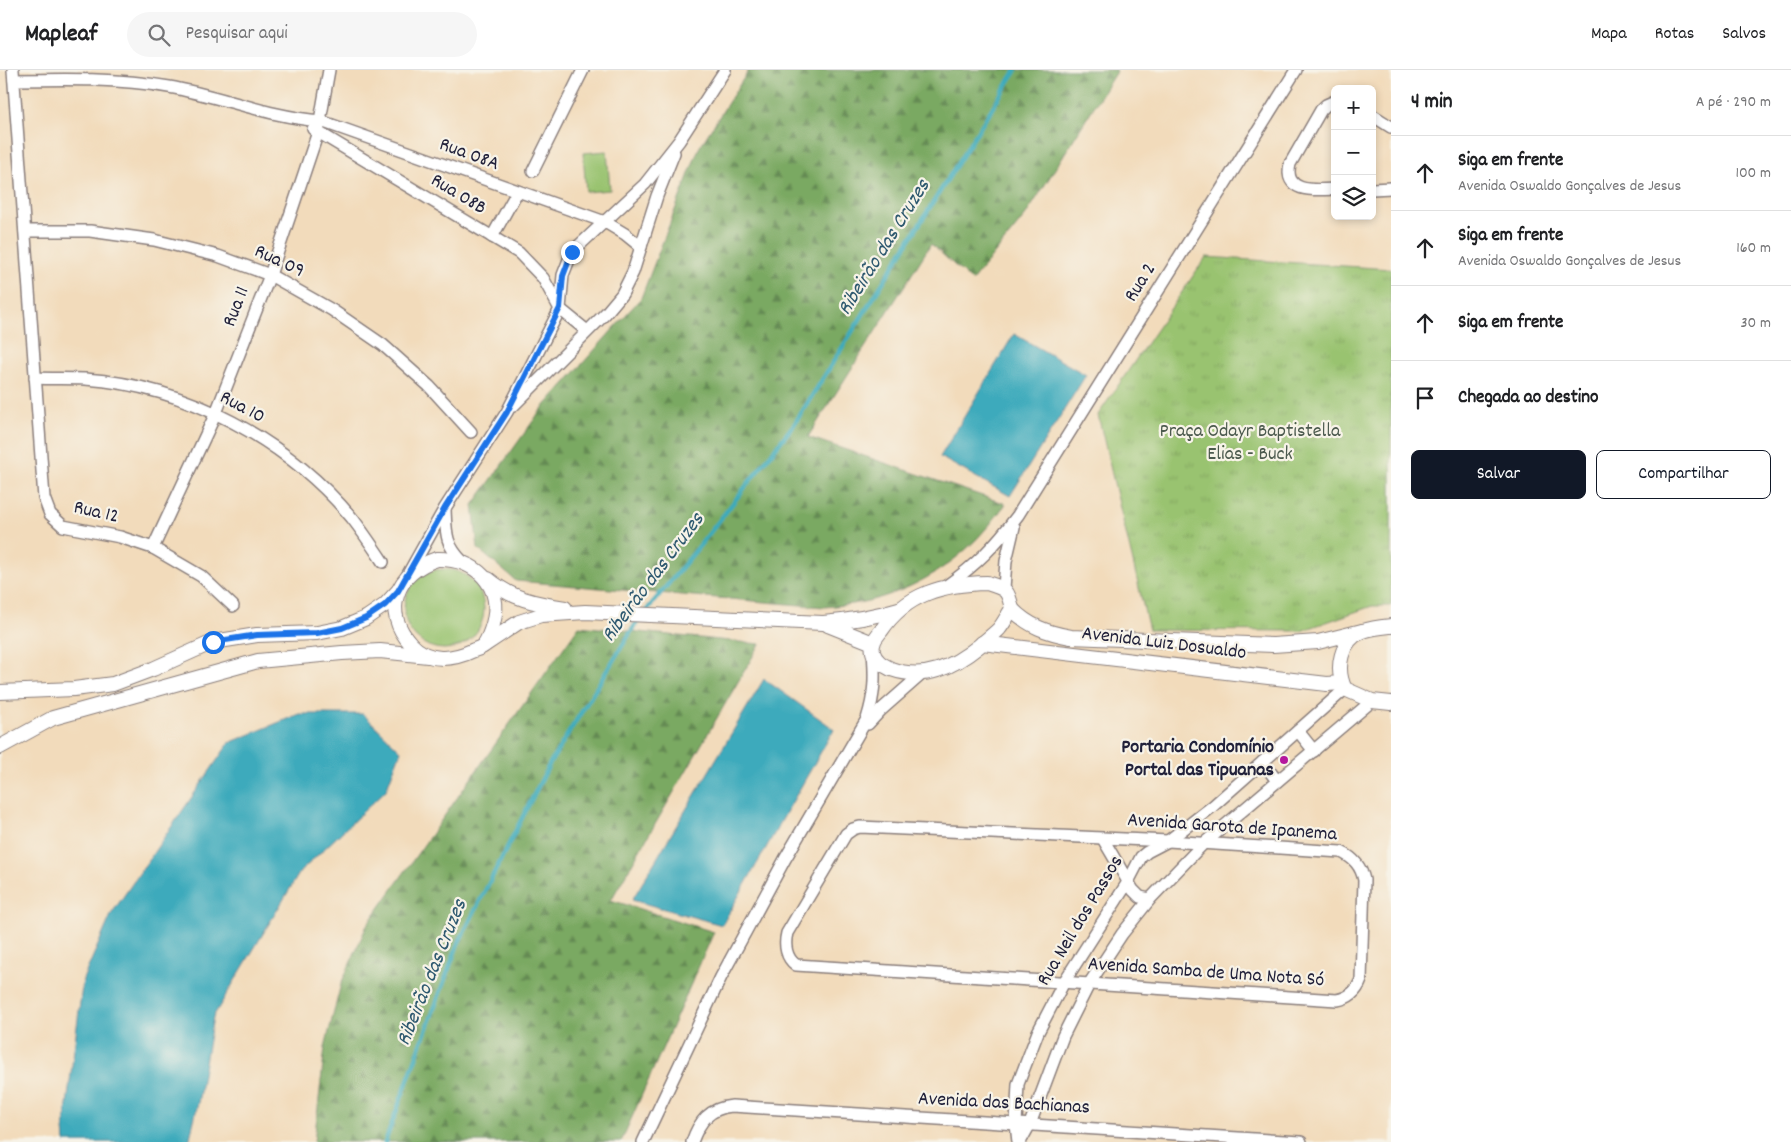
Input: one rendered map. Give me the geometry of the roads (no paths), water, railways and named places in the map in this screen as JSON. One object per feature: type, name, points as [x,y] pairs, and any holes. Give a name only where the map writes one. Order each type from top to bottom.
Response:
[{"type":"street","name":"Rua 11","points":[[153,548],[216,414],[270,275],[320,127],[329,70]]},
{"type":"street","points":[[533,171],[583,70]]},
{"type":"street","points":[[428,656],[414,648],[403,636],[397,622],[395,606],[401,585],[445,508],[507,412],[560,308],[563,276],[572,252],[645,184],[679,141],[725,70]]},
{"type":"street","name":"Rua 2","points":[[945,587],[973,567],[997,543],[1018,515],[1296,70]]},
{"type":"street","points":[[13,75],[92,79],[170,87],[320,127]]},
{"type":"street","name":"Rua 12","points":[[13,75],[44,498],[50,514],[58,523],[69,528],[120,537],[153,548],[201,576],[234,606]]},
{"type":"street","points":[[1331,102],[1326,104],[1321,110],[1290,164],[1290,174],[1296,185],[1305,190],[1331,189]]},
{"type":"street","points":[[1376,118],[1391,127]]},
{"type":"street","name":"Rua 08A","points":[[320,127],[605,222],[625,234],[641,247]]},
{"type":"street","name":"Rua 08B","points":[[320,127],[492,238],[519,253],[532,264],[543,278],[560,308],[587,330]]},
{"type":"street","points":[[507,412],[606,313],[622,294],[633,272],[657,196],[679,141]]},
{"type":"street","points":[[1376,189],[1391,188]]},
{"type":"street","points":[[492,238],[517,192]]},
{"type":"street","name":"Rua 09","points":[[25,231],[90,231],[154,240],[218,256],[270,275],[332,310],[383,345],[429,386],[471,432]]},
{"type":"street","name":"Rua 10","points":[[35,378],[86,379],[135,386],[183,400],[216,414],[275,447],[316,480],[352,519],[383,562]]},
{"type":"street","points":[[445,508],[447,539],[450,547],[463,562]]},
{"type":"street","name":"Rua 2","points":[[1004,588],[1010,538],[1018,515]]},
{"type":"street","points":[[0,692],[74,689],[114,684],[213,642],[257,635],[317,633],[342,628],[366,618],[385,605],[413,570],[431,561],[450,559],[463,562],[517,598],[585,612]]},
{"type":"street","points":[[480,572],[489,584],[495,599],[495,615],[491,630],[483,646]]},
{"type":"street","points":[[643,1142],[722,977],[785,859],[854,738],[867,719],[873,702],[875,681],[873,648],[886,623],[899,609],[913,599],[945,587],[960,584],[987,583],[1004,588],[1010,597],[1012,610],[999,629],[965,657],[946,668],[923,674],[911,674],[878,662],[873,648],[823,623]]},
{"type":"street","points":[[0,746],[53,718],[258,661],[380,651],[451,659],[483,646],[519,622],[541,615],[585,612],[823,623],[849,622],[899,609]]},
{"type":"street","name":"Avenida Luiz Dosualdo","points":[[1012,610],[1037,628],[1071,637],[1273,645],[1318,642],[1391,626]]},
{"type":"street","points":[[1362,631],[1351,639],[1344,650],[1339,670],[1344,686],[1372,701],[1391,703]]},
{"type":"street","name":"Avenida Luiz Dosualdo","points":[[982,644],[1344,686]]},
{"type":"street","points":[[854,738],[881,710],[923,674]]},
{"type":"street","name":"Rua Neil dos Passos","points":[[1019,1142],[1016,1124],[1018,1084],[1038,1032],[1064,982],[1128,882],[1141,857],[1168,842],[1213,806],[1298,731],[1344,686]]},
{"type":"street","name":"Rua Neil dos Passos","points":[[1019,1142],[1030,1124],[1063,1036],[1089,984],[1122,934],[1150,899],[1202,845],[1372,701]]},
{"type":"street","points":[[1298,731],[1314,750]]},
{"type":"street","points":[[1263,762],[1277,781]]},
{"type":"street","name":"Avenida Garota de Ipanema","points":[[791,960],[785,942],[787,933],[846,834],[853,829],[864,827],[1341,852],[1357,862],[1364,880],[1361,980],[1357,988],[1350,995]]},
{"type":"street","name":"Avenida Garota de Ipanema","points":[[1103,839],[1128,882],[1140,896],[1150,899]]},
{"type":"street","name":"Avenida Samba de Uma Nota Só","points":[[791,960],[799,966],[1337,1000],[1350,995]]},
{"type":"street","name":"Avenida das Bachianas","points":[[692,1142],[699,1125],[707,1115],[719,1108],[732,1106],[1301,1142]]},
{"type":"water","points":[[1014,334],[1086,375],[1010,496],[940,457]]},
{"type":"water","points":[[764,679],[834,729],[722,925],[632,900]]},
{"type":"water","points":[[299,714],[363,714],[401,751],[386,790],[300,872],[213,1017],[189,1142],[65,1142],[64,1128],[83,979],[112,913],[229,743]]},
{"type":"waterway","name":"Ribeirão das Cruzes","points":[[646,611],[795,423],[1016,70]]},
{"type":"waterway","name":"Ribeirão das Cruzes","points":[[385,1142],[458,944],[550,763],[635,625],[642,617]]},
{"type":"place","name":"Portaria Condomínio Portal das Tipuanas","points":[[1284,760]]},
{"type":"park label","name":"Praça Odayr Baptistella Elias - Buck","points":[[1250,444]]}]
